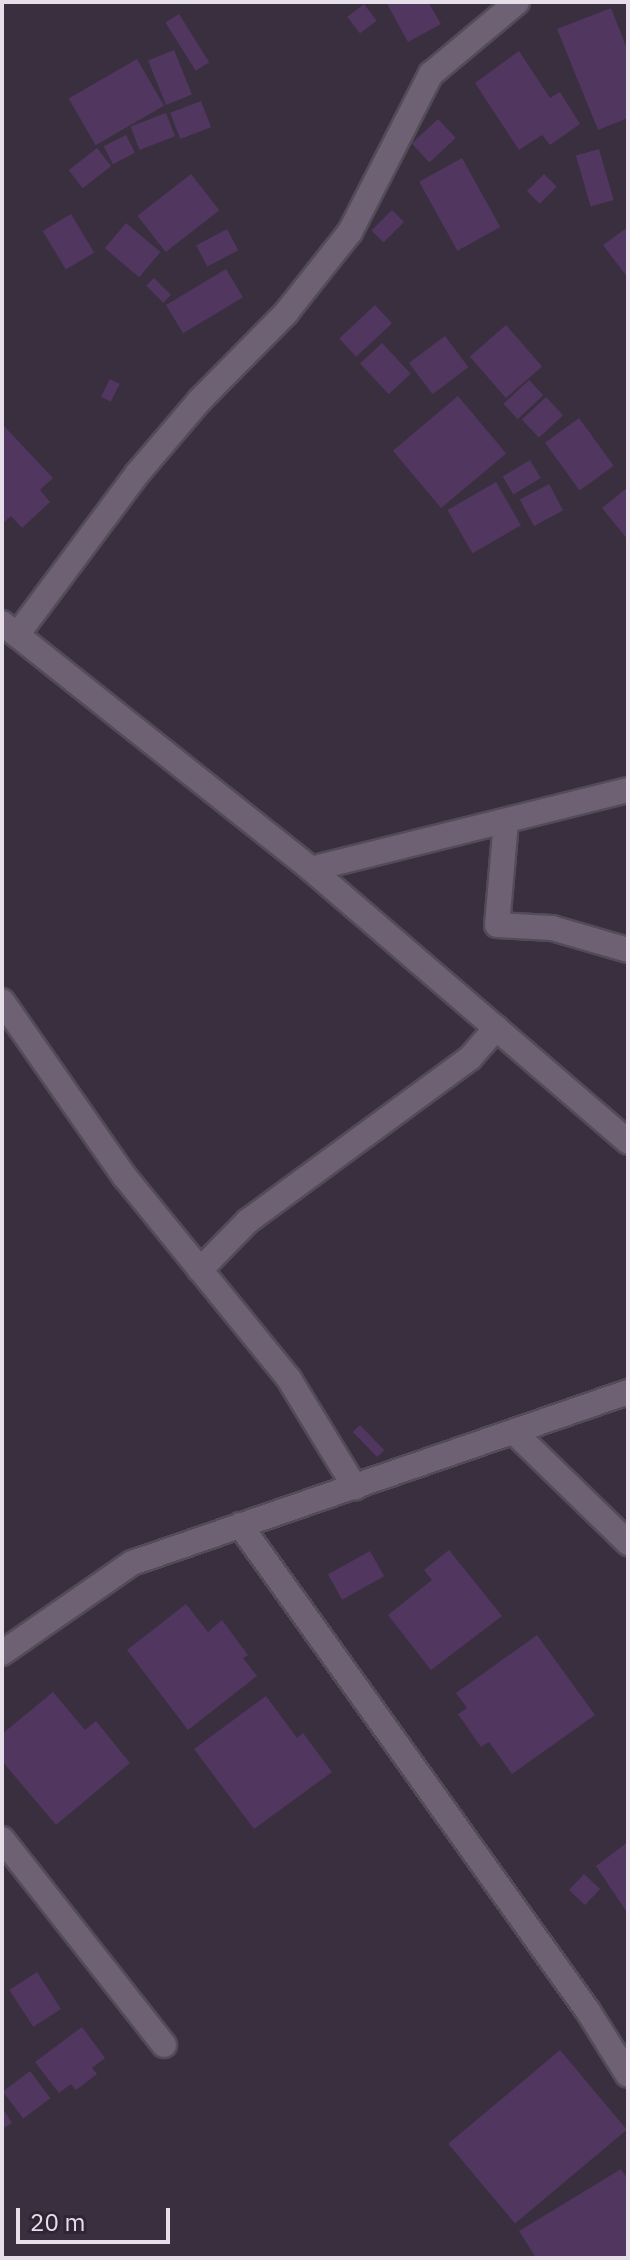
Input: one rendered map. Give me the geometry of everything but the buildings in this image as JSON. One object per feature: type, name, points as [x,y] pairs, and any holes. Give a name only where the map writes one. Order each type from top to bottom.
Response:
[{"type":"street","points":[[517,2],[431,74],[350,232],[286,313],[200,400],[10,629],[311,869],[628,1142]]},
{"type":"street","points":[[311,869],[628,790]]},
{"type":"street","points":[[506,821],[497,925],[552,928],[628,950]]},
{"type":"street","points":[[2,1001],[125,1177],[289,1379],[355,1487]]},
{"type":"street","points":[[200,1270],[248,1221],[470,1058],[496,1028]]},
{"type":"street","points":[[2,1653],[132,1563],[628,1392]]},
{"type":"street","points":[[515,1433],[628,1543]]},
{"type":"street","points":[[240,1525],[588,2011],[628,2075]]},
{"type":"street","points":[[2,1839],[164,2045]]}]
